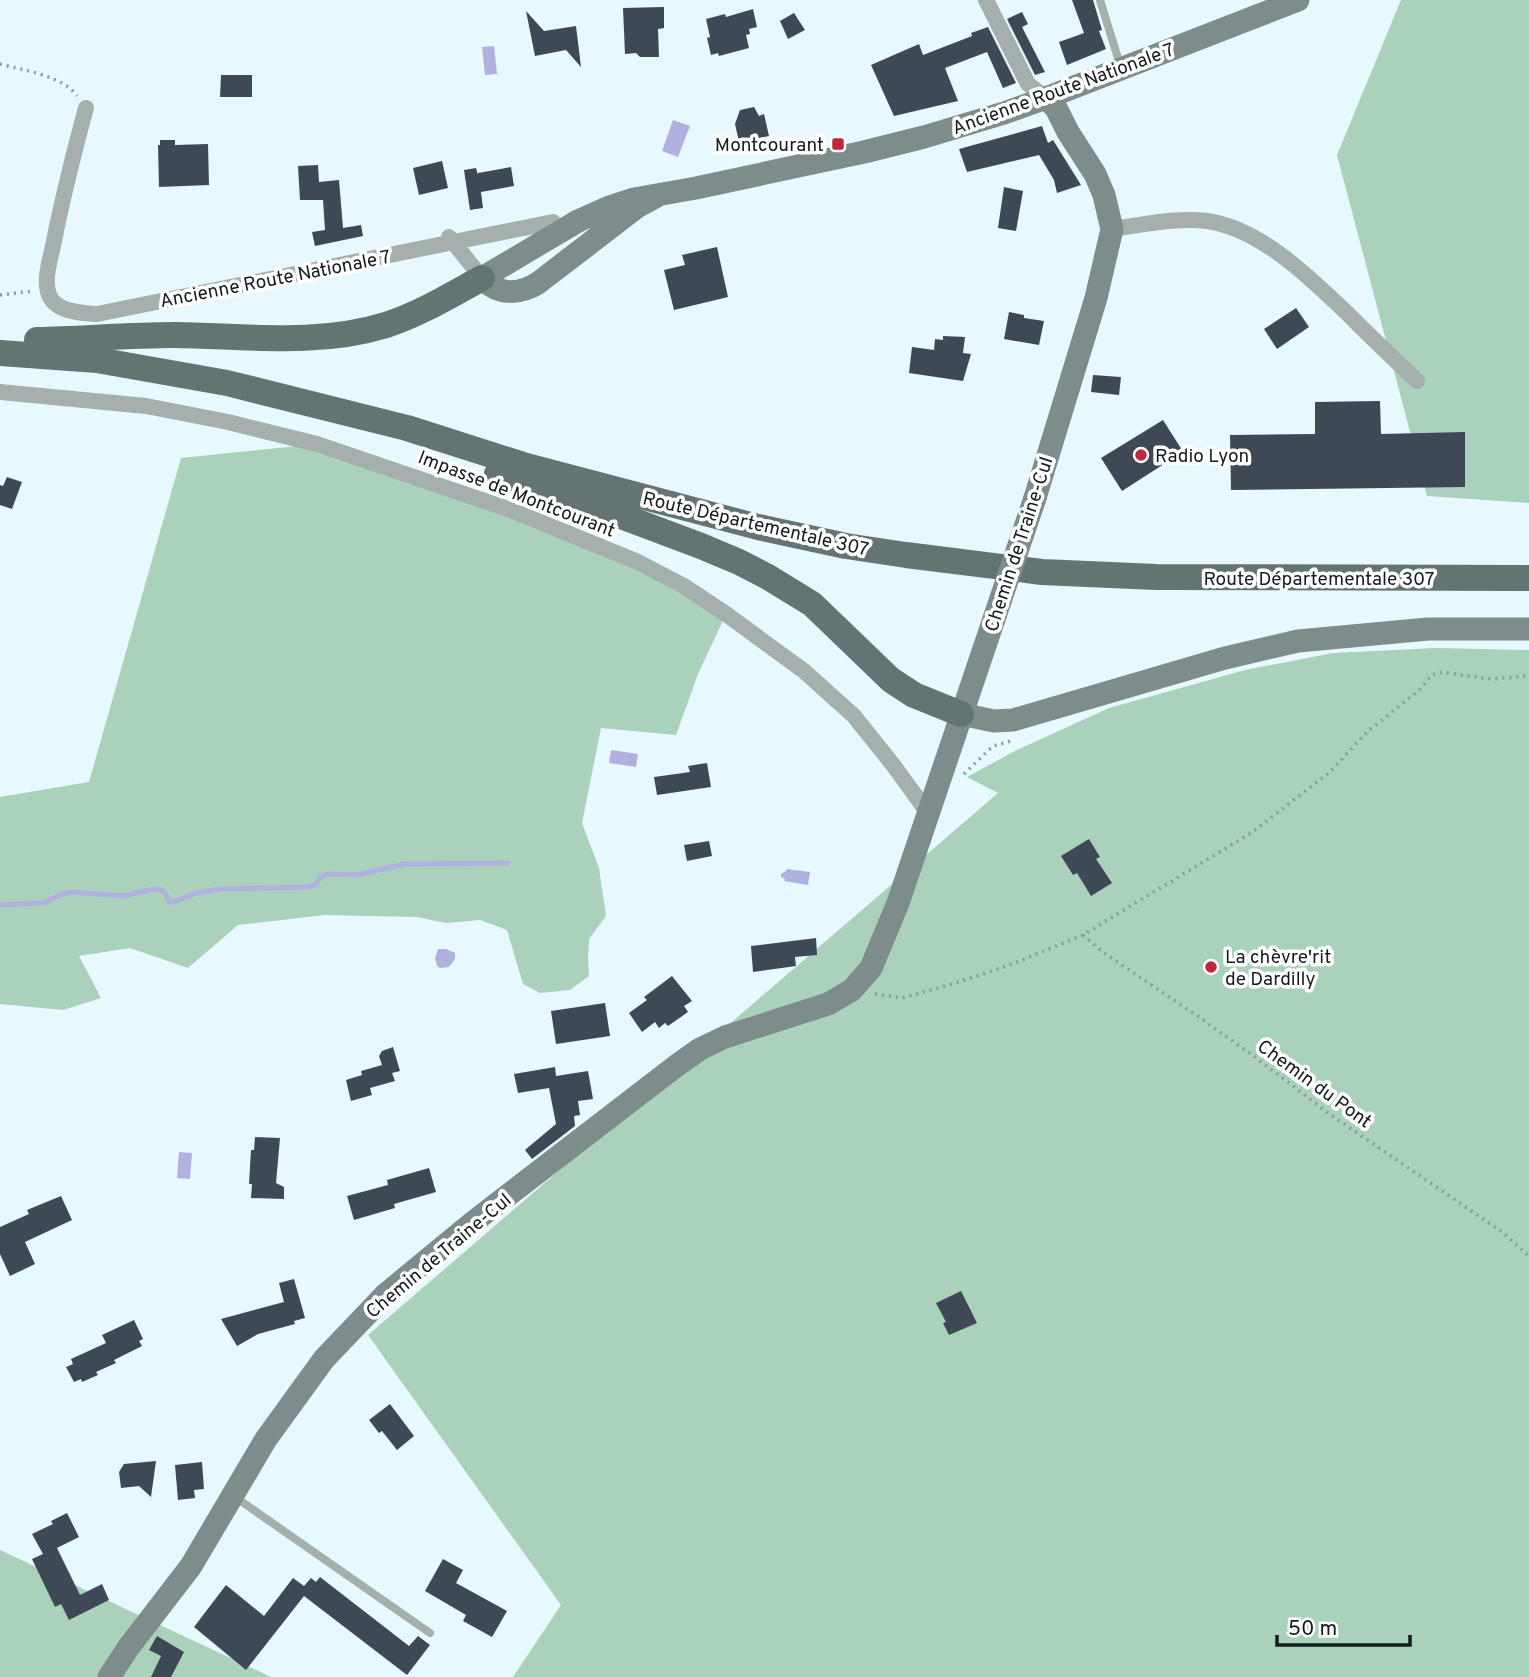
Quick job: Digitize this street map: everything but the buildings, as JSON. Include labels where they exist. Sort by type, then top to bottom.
[{"type":"main road","points":[[0,341],[172,335],[293,339],[329,337],[386,325],[440,302],[482,278]]},
{"type":"main road","name":"Route Départementale 307","points":[[0,353],[97,360],[227,383],[407,428],[523,465],[758,527],[894,554],[1042,572],[1145,577],[1529,578]]},
{"type":"main road","points":[[227,383],[608,511],[739,562],[812,604],[891,680],[914,695],[961,714]]},
{"type":"street","points":[[986,0],[1028,84],[1046,98]]},
{"type":"street","name":"Ancienne Route Nationale 7","points":[[482,278],[579,221],[607,208],[634,199],[864,152],[924,137],[1046,98],[1298,0]]},
{"type":"street","name":"Chemin de Traine-Cul","points":[[109,1677],[186,1573],[265,1439],[324,1359],[386,1294],[576,1141],[700,1049],[725,1037],[828,1004],[852,990],[871,968],[909,871],[1035,498],[1096,298],[1112,229],[1104,195],[1095,174],[1056,108],[1046,98]]},
{"type":"street","points":[[48,292],[47,277],[64,187],[86,108]]},
{"type":"street","name":"Ancienne Route Nationale 7","points":[[451,239],[488,285],[514,292],[526,290],[637,207],[659,195]]},
{"type":"street","points":[[1112,229],[1169,221],[1208,221],[1239,231],[1278,252],[1319,286],[1417,382]]},
{"type":"street","name":"Ancienne Route Nationale 7","points":[[48,292],[60,307],[74,313],[97,314],[451,239],[553,222]]},
{"type":"street","name":"Impasse de Montcourant","points":[[0,392],[146,406],[228,422],[317,444],[511,510],[638,562],[684,586],[804,671],[854,716],[928,813]]},
{"type":"street","points":[[961,714],[993,721],[1013,720],[1225,658],[1298,641],[1428,629],[1529,629]]},
{"type":"lane","points":[[1100,0],[1121,68]]},
{"type":"lane","points":[[232,1495],[430,1633]]},
{"type":"path","points":[[0,64],[58,80],[74,90],[86,108]]},
{"type":"path","points":[[0,295],[40,289],[48,292]]},
{"type":"path","points":[[852,990],[902,998],[1015,963],[1083,935],[1251,833],[1330,772],[1368,731],[1418,691],[1432,675],[1441,672],[1491,679],[1529,676]]},
{"type":"path","points":[[957,780],[993,746],[1015,740]]},
{"type":"path","name":"Chemin du Pont","points":[[1083,935],[1104,953],[1255,1057],[1328,1113],[1502,1232],[1529,1256]]},
{"type":"green space","points":[[1401,0],[1529,0],[1529,503],[1427,496],[1337,155]]},
{"type":"green space","points":[[317,444],[605,548],[726,614],[698,674],[676,735],[601,728],[582,823],[599,868],[606,916],[589,939],[589,976],[570,990],[540,993],[523,984],[507,930],[480,920],[446,923],[417,917],[324,915],[238,925],[188,968],[130,948],[79,956],[101,998],[63,1010],[0,1004],[0,797],[89,782],[181,458]]},
{"type":"green space","points":[[1436,648],[1529,650],[1529,1677],[513,1677],[561,1605],[368,1335],[998,793],[967,777],[1015,751],[1109,708],[1245,670],[1333,653]]},
{"type":"green space","points":[[0,1550],[271,1677],[0,1677]]},
{"type":"water","points":[[494,46],[497,74],[485,75],[482,47]]},
{"type":"water","points":[[673,120],[690,126],[678,157],[662,151]]},
{"type":"water","points":[[611,750],[638,754],[636,767],[609,763]]},
{"type":"water","points":[[787,869],[810,872],[808,885],[784,881],[781,874]]},
{"type":"water","points":[[438,949],[455,953],[455,959],[449,967],[437,966],[435,958]]},
{"type":"water","points":[[179,1152],[192,1153],[190,1179],[177,1178]]},
{"type":"waterway","points":[[0,905],[44,903],[72,892],[124,896],[154,889],[159,889],[170,902],[174,902],[196,893],[220,889],[310,887],[327,874],[357,875],[404,864],[508,863]]},
{"type":"place","name":"Montcourant","points":[[838,144]]},
{"type":"place","name":"Radio Lyon","points":[[1141,455]]},
{"type":"place","name":"La chèvre'rit de Dardilly","points":[[1211,967]]}]
